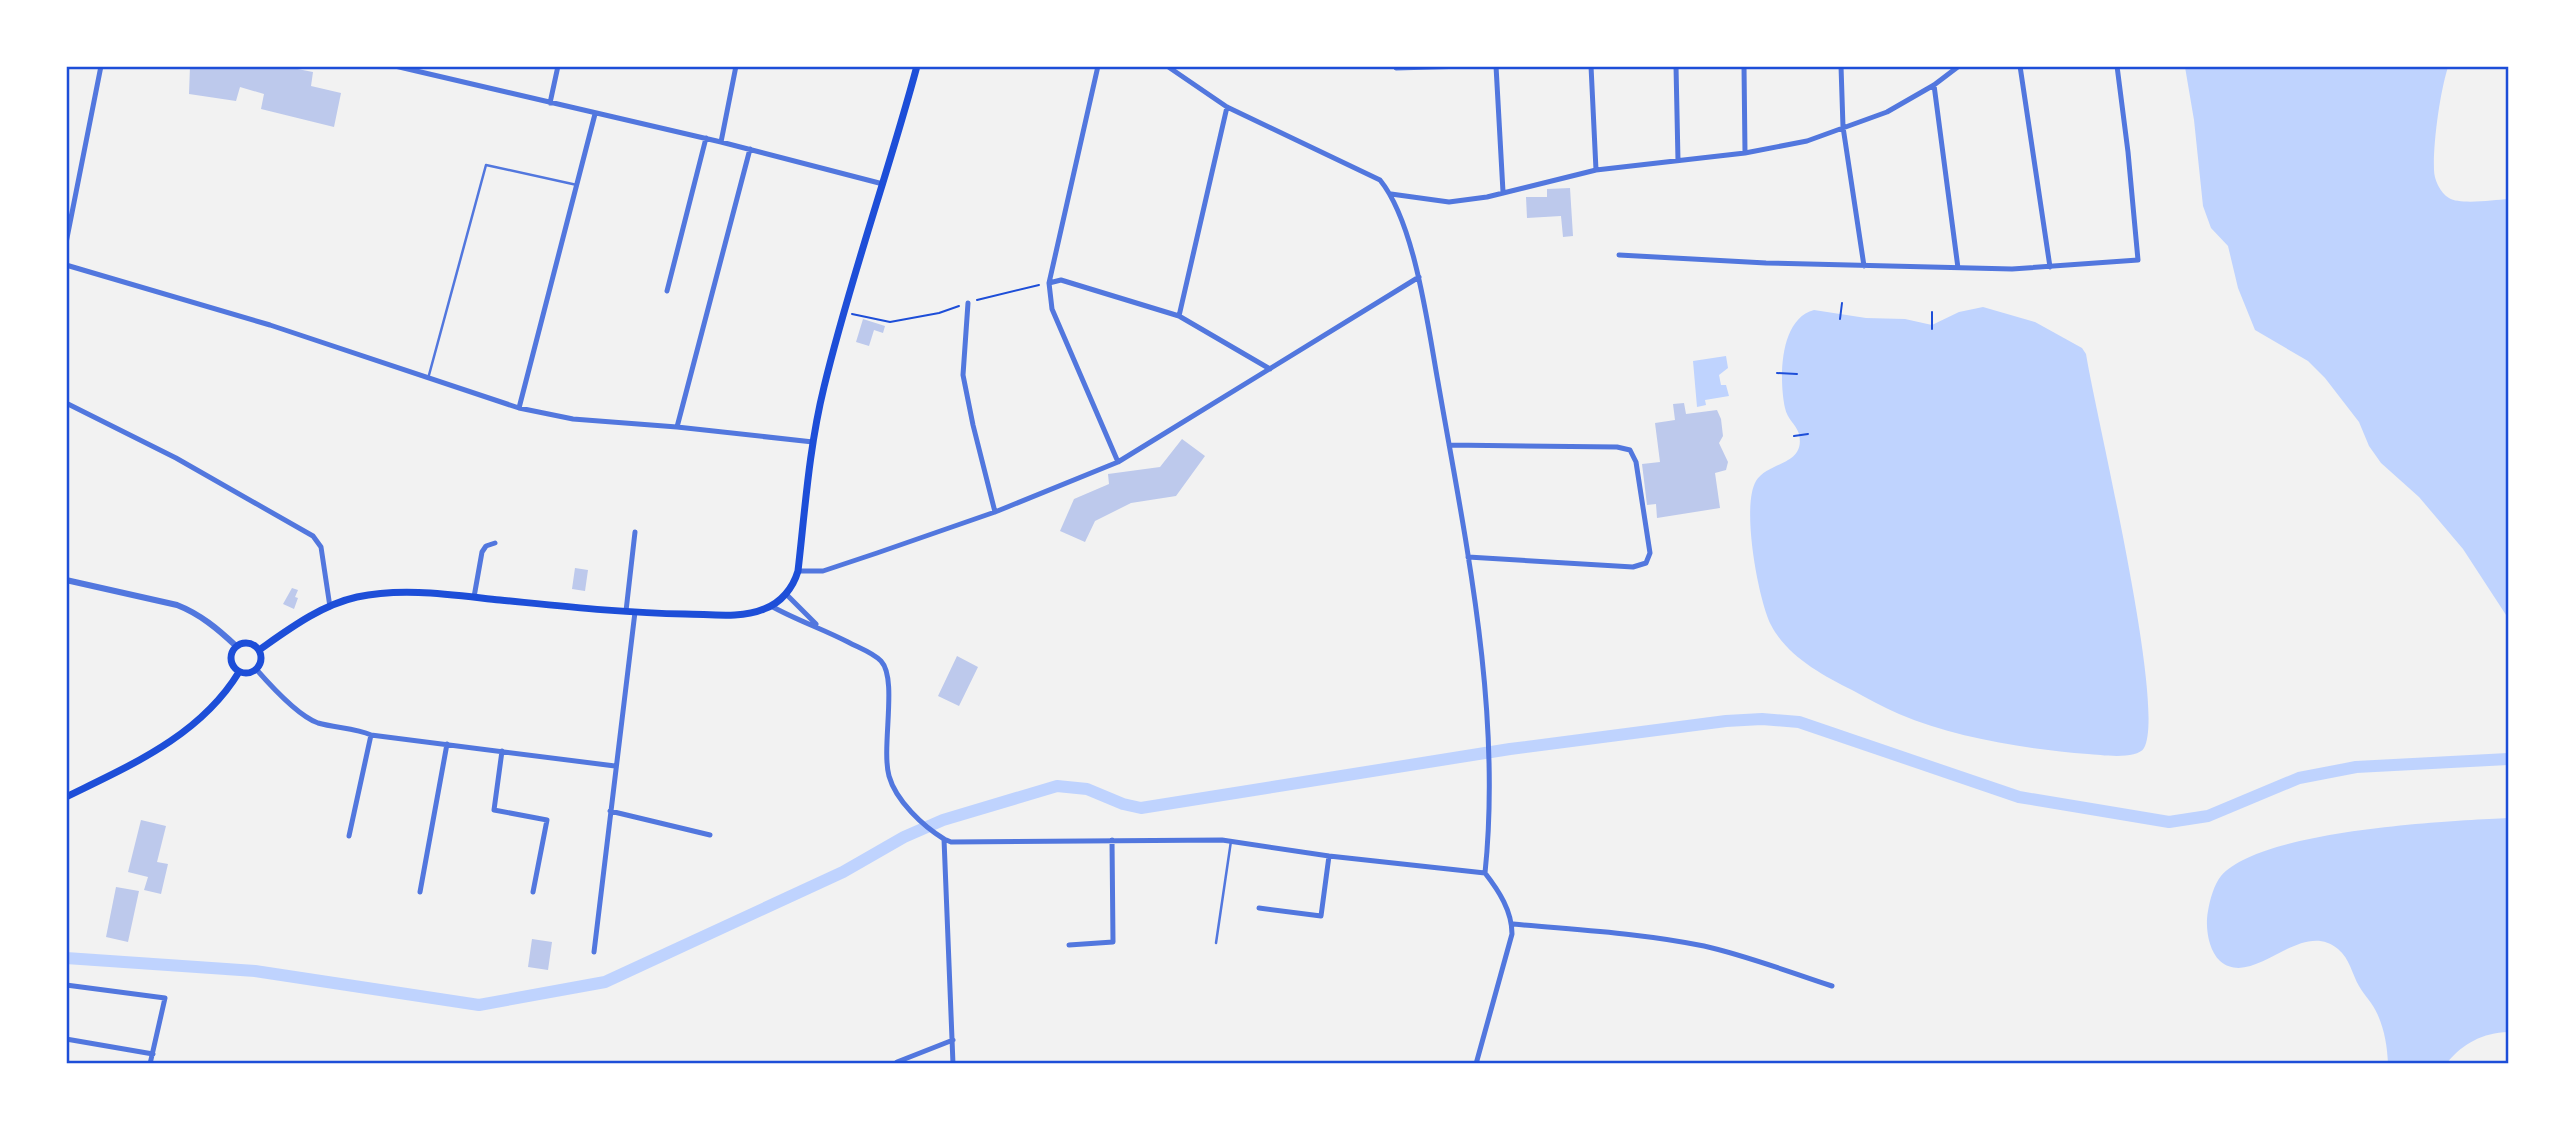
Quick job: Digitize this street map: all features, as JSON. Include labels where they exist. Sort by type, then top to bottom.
[{"type":"main road","points":[[259,650],[298,623],[330,607],[356,597],[379,594],[412,592],[635,612],[745,613],[771,606],[786,594],[798,571],[813,442],[823,388],[917,66]]},
{"type":"main road","points":[[242,643],[251,643],[259,650],[261,660],[256,669],[247,673],[239,671],[231,661],[231,653],[242,643]]},
{"type":"main road","points":[[66,797],[135,764],[174,740],[203,715],[239,671]]},
{"type":"street","points":[[66,243],[101,66]]},
{"type":"street","points":[[395,66],[706,138],[883,184]]},
{"type":"street","points":[[550,103],[558,66]]},
{"type":"street","points":[[721,142],[736,66]]},
{"type":"street","points":[[1097,66],[1049,283],[1052,309],[1118,462]]},
{"type":"street","points":[[1167,66],[1227,107],[1380,180],[1391,194],[1419,278],[1468,557],[1488,733],[1488,844],[1485,873],[1504,902],[1513,924],[1476,1063]]},
{"type":"street","points":[[1396,68],[1467,66]]},
{"type":"street","points":[[1496,66],[1503,192]]},
{"type":"street","points":[[1591,66],[1596,170]]},
{"type":"street","points":[[1676,66],[1678,162]]},
{"type":"street","points":[[1744,66],[1745,153]]},
{"type":"street","points":[[1841,66],[1843,127],[1864,265]]},
{"type":"street","points":[[1391,194],[1449,202],[1487,197],[1596,170],[1745,153],[1807,141],[1887,112],[1934,85],[1959,66]]},
{"type":"street","points":[[2020,66],[2050,267]]},
{"type":"street","points":[[1619,255],[2012,269],[2138,260],[2117,66]]},
{"type":"street","points":[[1934,85],[1958,268]]},
{"type":"street","points":[[1179,316],[1227,107]]},
{"type":"street","points":[[519,408],[595,114]]},
{"type":"street","points":[[667,291],[706,138]]},
{"type":"street","points":[[677,427],[750,149]]},
{"type":"street","points":[[66,265],[270,325],[519,408],[573,419],[813,442]]},
{"type":"street","points":[[798,571],[823,571],[995,512],[1118,462],[1419,278]]},
{"type":"street","points":[[1049,283],[1061,280],[1179,316],[1270,369]]},
{"type":"street","points":[[968,303],[964,375],[973,425],[995,512]]},
{"type":"street","points":[[66,403],[176,458],[313,536],[321,547],[330,607]]},
{"type":"street","points":[[1449,445],[1617,447],[1630,450],[1636,462],[1650,553],[1646,563],[1633,567],[1468,557]]},
{"type":"street","points":[[626,611],[635,532]]},
{"type":"street","points":[[474,597],[482,552],[486,546],[495,544]]},
{"type":"street","points":[[66,580],[177,605],[202,618],[236,646]]},
{"type":"street","points":[[786,594],[821,628]]},
{"type":"street","points":[[771,606],[873,655],[885,667],[889,685],[885,752],[889,776],[904,803],[942,838],[951,842],[1231,841],[1329,856],[1485,873]]},
{"type":"street","points":[[594,952],[635,612]]},
{"type":"street","points":[[256,669],[275,689],[314,721],[371,736],[615,766]]},
{"type":"street","points":[[349,836],[371,736]]},
{"type":"street","points":[[420,892],[447,744]]},
{"type":"street","points":[[502,751],[494,810],[547,820],[533,892]]},
{"type":"street","points":[[610,811],[710,835]]},
{"type":"street","points":[[942,838],[953,1063]]},
{"type":"street","points":[[1069,945],[1113,942],[1112,840]]},
{"type":"street","points":[[1259,908],[1321,916],[1329,856]]},
{"type":"street","points":[[1513,924],[1648,936],[1705,946],[1772,964],[1832,986]]},
{"type":"street","points":[[66,985],[165,998],[150,1063]]},
{"type":"street","points":[[66,1039],[153,1054]]},
{"type":"street","points":[[897,1062],[953,1040]]},
{"type":"lane","points":[[428,379],[486,165],[577,185]]},
{"type":"lane","points":[[1216,943],[1231,841]]},
{"type":"path","points":[[844,312],[891,322],[939,313],[987,296],[1049,283]]},
{"type":"path","points":[[1840,320],[1842,303]]},
{"type":"path","points":[[1932,312],[1932,329]]},
{"type":"path","points":[[1777,373],[1797,374]]},
{"type":"path","points":[[1794,436],[1808,434]]},
{"type":"water","points":[[2185,67],[2448,67],[2435,146],[2434,174],[2438,186],[2446,196],[2454,200],[2477,202],[2508,199],[2508,618],[2463,549],[2419,497],[2381,463],[2369,446],[2359,422],[2325,378],[2308,361],[2255,330],[2238,288],[2228,246],[2211,228],[2203,206],[2194,120]]},
{"type":"water","points":[[1983,307],[2035,322],[2082,348],[2086,354],[2127,560],[2146,679],[2149,722],[2144,748],[2140,752],[2118,756],[2016,745],[1944,730],[1899,714],[1806,664],[1778,636],[1766,612],[1753,553],[1750,510],[1756,481],[1769,470],[1792,458],[1800,444],[1798,430],[1786,412],[1782,382],[1784,352],[1794,325],[1802,316],[1814,310],[1866,318],[1905,319],[1932,325],[1959,312]]},
{"type":"water","points":[[1726,356],[1728,368],[1719,375],[1721,385],[1726,385],[1729,396],[1705,400],[1706,405],[1697,407],[1693,361]]},
{"type":"water","points":[[2508,818],[2508,1032],[2490,1034],[2474,1040],[2447,1063],[2388,1063],[2379,1017],[2338,949],[2323,942],[2308,941],[2247,967],[2233,967],[2220,961],[2213,951],[2207,924],[2213,892],[2221,876],[2242,860],[2313,838],[2356,831]]},
{"type":"building","points":[[190,66],[282,66],[313,72],[311,86],[341,93],[334,127],[261,109],[264,94],[240,87],[236,101],[189,94]]},
{"type":"building","points":[[1570,188],[1573,236],[1563,237],[1561,216],[1527,218],[1526,197],[1547,197],[1547,189]]},
{"type":"building","points":[[863,319],[885,326],[883,333],[874,330],[869,346],[856,342]]},
{"type":"building","points":[[1684,403],[1686,414],[1717,410],[1721,419],[1723,436],[1719,443],[1728,462],[1726,470],[1715,473],[1720,508],[1657,518],[1656,504],[1647,505],[1642,464],[1660,462],[1655,423],[1675,420],[1673,404]]},
{"type":"building","points":[[1182,439],[1205,456],[1176,496],[1131,503],[1095,521],[1085,542],[1060,531],[1074,499],[1109,484],[1108,474],[1160,467]]},
{"type":"building","points":[[575,568],[588,570],[585,591],[572,589]]},
{"type":"building","points":[[292,588],[298,590],[294,609],[283,604]]},
{"type":"building","points":[[957,656],[978,667],[959,706],[938,696]]},
{"type":"building","points":[[141,820],[166,826],[157,862],[168,864],[161,894],[144,890],[148,877],[128,872]]},
{"type":"building","points":[[116,887],[139,891],[128,942],[106,937]]},
{"type":"building","points":[[532,939],[552,942],[548,970],[528,967]]},
{"type":"waterway","points":[[66,958],[255,971],[479,1005],[605,982],[843,872],[904,837],[943,820],[1057,786],[1087,789],[1123,804],[1141,808],[1510,749],[1726,721],[1762,719],[1799,722],[2019,797],[2169,822],[2208,816],[2299,778],[2356,767],[2508,759]]}]
